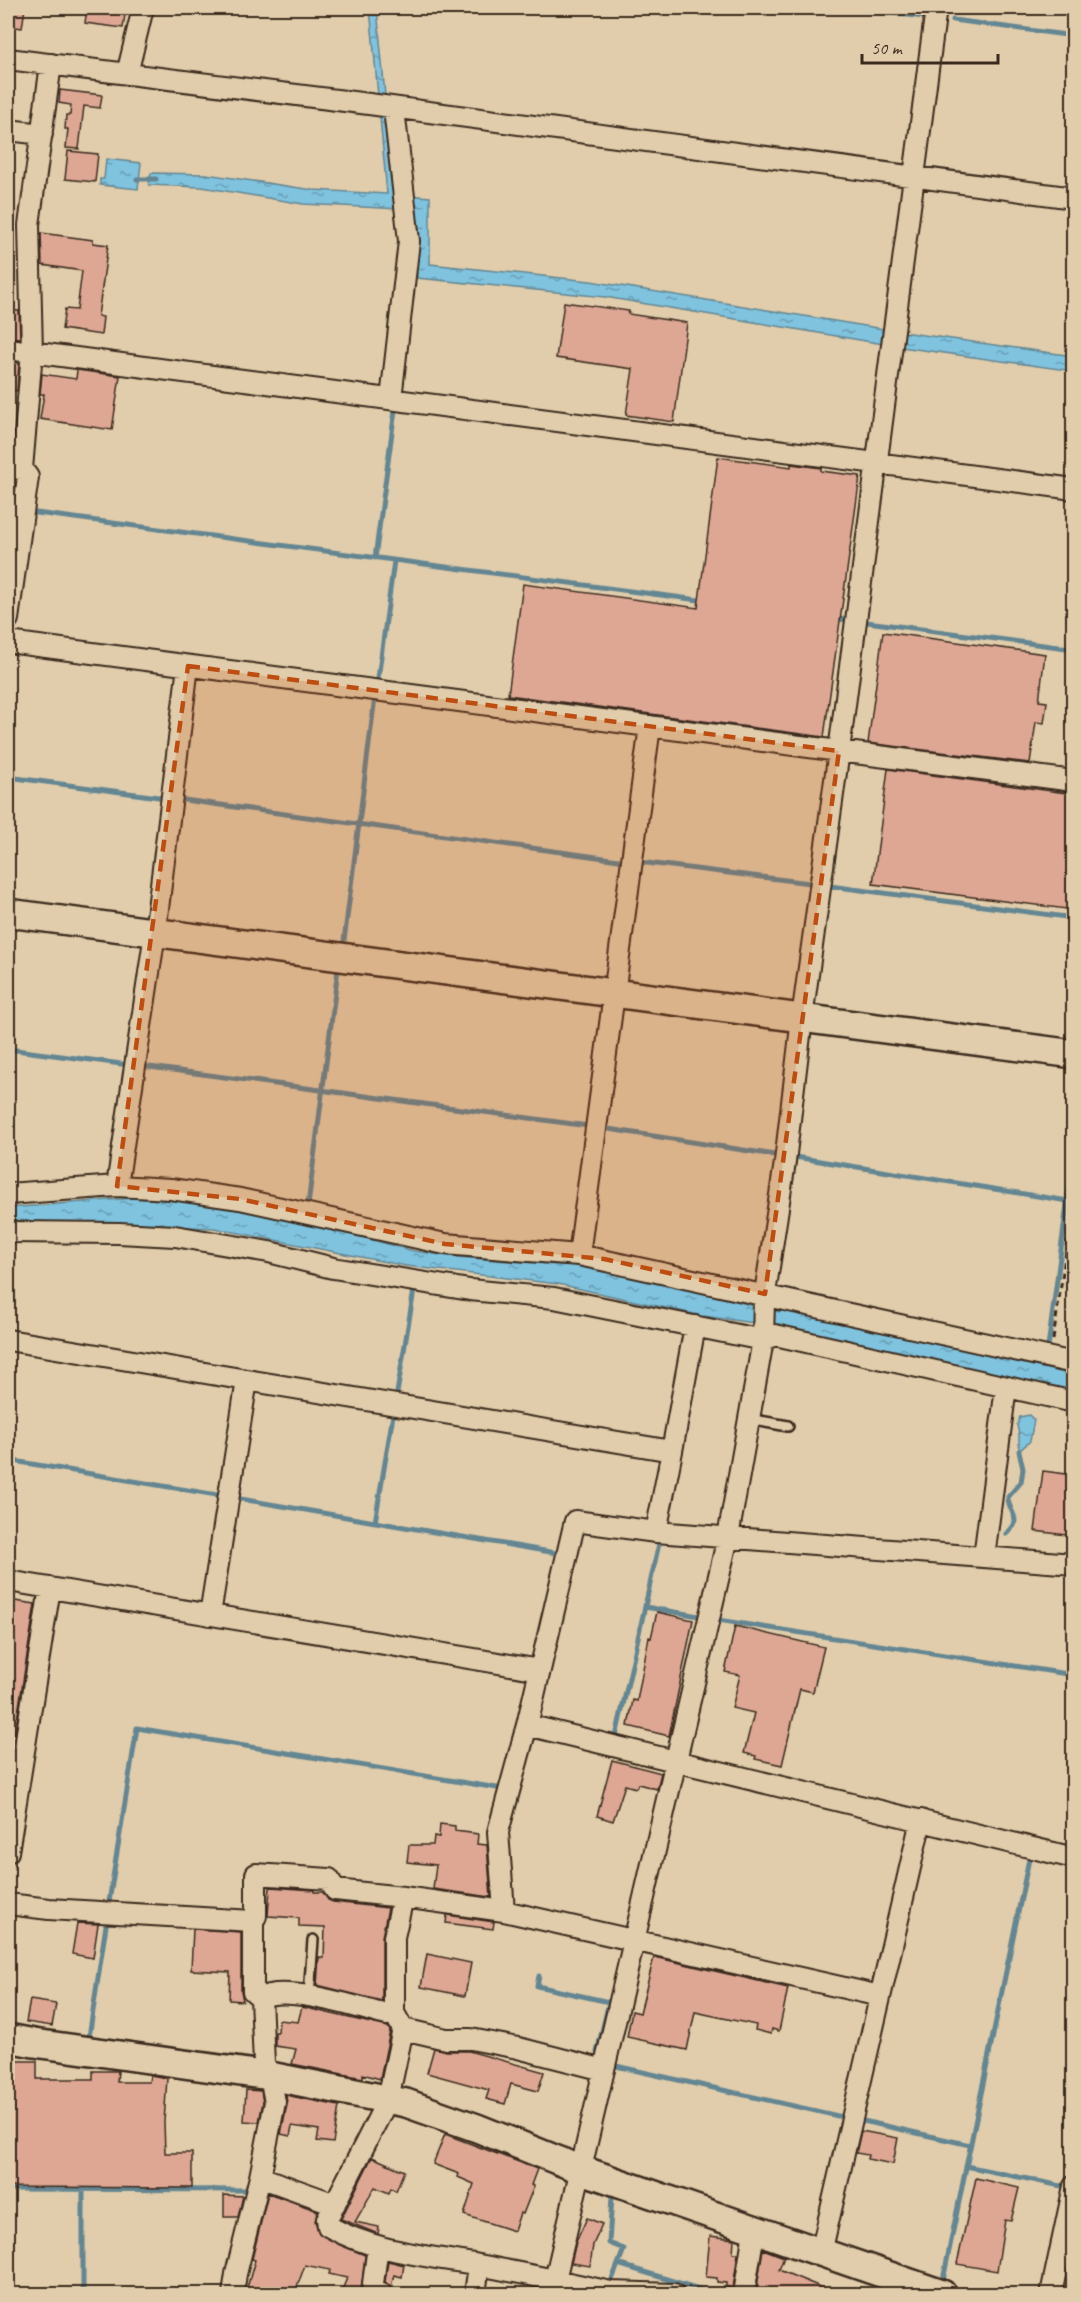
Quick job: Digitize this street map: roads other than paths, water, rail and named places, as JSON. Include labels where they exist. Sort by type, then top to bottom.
[{"type":"street","points":[[127,74],[143,8]]},
{"type":"street","points":[[555,2280],[728,1537],[764,1334],[765,1297],[785,1162],[802,1018],[936,8]]},
{"type":"street","points":[[8,59],[369,104],[391,109],[1074,198]]},
{"type":"street","points":[[8,619],[28,477],[15,469],[32,352],[29,225],[51,64]]},
{"type":"street","points":[[391,109],[409,241],[391,399]]},
{"type":"street","points":[[8,130],[42,134]]},
{"type":"street","points":[[8,350],[1074,489]]},
{"type":"street","points":[[8,642],[1074,781]]},
{"type":"street","points":[[117,1186],[155,933],[188,666]]},
{"type":"street","points":[[579,1255],[650,726]]},
{"type":"street","points":[[8,913],[1074,1054]]},
{"type":"street","points":[[8,1194],[117,1186],[240,1198],[445,1244],[579,1255],[1074,1363]]},
{"type":"street","points":[[8,1232],[175,1236],[268,1252],[333,1268],[470,1290],[554,1298],[695,1326],[775,1335],[1074,1402]]},
{"type":"street","points":[[657,1532],[695,1326]]},
{"type":"street","points":[[8,1340],[672,1451]]},
{"type":"street","points":[[210,1615],[247,1380]]},
{"type":"street","points":[[984,1557],[1006,1387]]},
{"type":"street","points":[[504,1911],[498,1832],[527,1725],[574,1521],[657,1532],[1074,1564]]},
{"type":"street","points":[[8,1581],[540,1670]]},
{"type":"street","points":[[8,1852],[50,1588]]},
{"type":"street","points":[[527,1725],[1074,1858]]},
{"type":"street","points":[[821,2253],[921,1820]]},
{"type":"street","points":[[233,2295],[275,2102],[270,2076],[264,2063],[261,1998],[253,1991],[256,1874],[329,1879],[335,1890],[504,1911],[880,1996]]},
{"type":"street","points":[[403,1897],[394,1937],[399,2021],[388,2099],[327,2219],[328,2226],[346,2237],[378,2246],[611,2292],[674,2295]]},
{"type":"street","points":[[8,1904],[49,1909],[253,1921]]},
{"type":"street","points":[[261,1998],[268,1994],[309,1996],[387,2015],[446,2039],[471,2039],[518,2048],[604,2070]]},
{"type":"street","points":[[8,2038],[270,2076],[388,2099],[477,2128],[582,2170],[754,2231],[942,2295]]},
{"type":"street","points":[[260,2177],[335,2204]]},
{"type":"street","points":[[1052,2295],[1074,2186]]},
{"type":"street","points":[[744,2295],[754,2231]]},
{"type":"street","points":[[378,2246],[372,2291],[382,2295]]},
{"type":"street","points":[[475,2295],[479,2265]]},
{"type":"lane","points":[[749,1419],[788,1426]]},
{"type":"lane","points":[[309,1996],[313,1940]]},
{"type":"water","points":[[370,8],[377,8],[394,194],[430,197],[430,264],[590,281],[902,332],[1073,356],[1073,371],[901,347],[605,297],[417,278],[416,212],[401,209],[303,204],[202,187],[149,185],[151,173],[206,174],[313,190],[387,194]]},
{"type":"water","points":[[106,159],[141,163],[138,189],[100,185],[100,179],[104,179]]},
{"type":"water","points":[[134,1198],[244,1206],[414,1251],[456,1257],[596,1266],[779,1312],[783,1308],[1073,1375],[1073,1391],[777,1326],[703,1316],[558,1284],[406,1266],[214,1228],[8,1220],[8,1208]]},
{"type":"water","points":[[1029,1415],[1034,1420],[1030,1441],[1019,1451],[1017,1425],[1020,1417]]},
{"type":"waterway","points":[[851,8],[924,17]]},
{"type":"waterway","points":[[953,20],[1074,36]]},
{"type":"waterway","points":[[137,179],[156,179]]},
{"type":"waterway","points":[[375,558],[395,410]]},
{"type":"waterway","points":[[29,512],[706,601]]},
{"type":"waterway","points":[[377,686],[394,561]]},
{"type":"waterway","points":[[834,618],[846,620]]},
{"type":"waterway","points":[[867,622],[1074,649]]},
{"type":"waterway","points":[[344,941],[375,697]]},
{"type":"waterway","points":[[8,777],[166,798]]},
{"type":"waterway","points":[[177,799],[626,861]]},
{"type":"waterway","points":[[639,862],[810,883]]},
{"type":"waterway","points":[[830,886],[1074,918]]},
{"type":"waterway","points":[[308,1205],[338,969]]},
{"type":"waterway","points":[[8,1049],[129,1065]]},
{"type":"waterway","points":[[142,1066],[588,1126]]},
{"type":"waterway","points":[[602,1128],[775,1155]]},
{"type":"waterway","points":[[1048,1347],[1074,1152]]},
{"type":"waterway","points":[[795,1157],[1068,1201]]},
{"type":"waterway","points":[[396,1399],[414,1290]]},
{"type":"waterway","points":[[375,1522],[394,1409]]},
{"type":"waterway","points":[[1006,1534],[1012,1529],[1015,1520],[1008,1497],[1021,1482],[1023,1469],[1019,1451]]},
{"type":"waterway","points":[[8,1460],[223,1496]]},
{"type":"waterway","points":[[235,1498],[562,1554]]},
{"type":"waterway","points":[[615,1741],[660,1539]]},
{"type":"waterway","points":[[645,1607],[699,1616]]},
{"type":"waterway","points":[[718,1620],[1074,1675]]},
{"type":"waterway","points":[[108,1908],[137,1728],[503,1789],[504,1787]]},
{"type":"waterway","points":[[943,2280],[1030,1854]]},
{"type":"waterway","points":[[89,2037],[107,1919]]},
{"type":"waterway","points":[[539,1976],[537,1986],[609,2002],[597,2052]]},
{"type":"waterway","points":[[616,2066],[847,2118]]},
{"type":"waterway","points":[[859,2120],[970,2145]]},
{"type":"waterway","points":[[966,2166],[1066,2187]]},
{"type":"waterway","points":[[83,2186],[83,2294]]},
{"type":"waterway","points":[[8,2189],[251,2190]]},
{"type":"waterway","points":[[610,2285],[624,2249],[609,2243],[612,2197]]},
{"type":"waterway","points":[[618,2264],[715,2294]]}]
